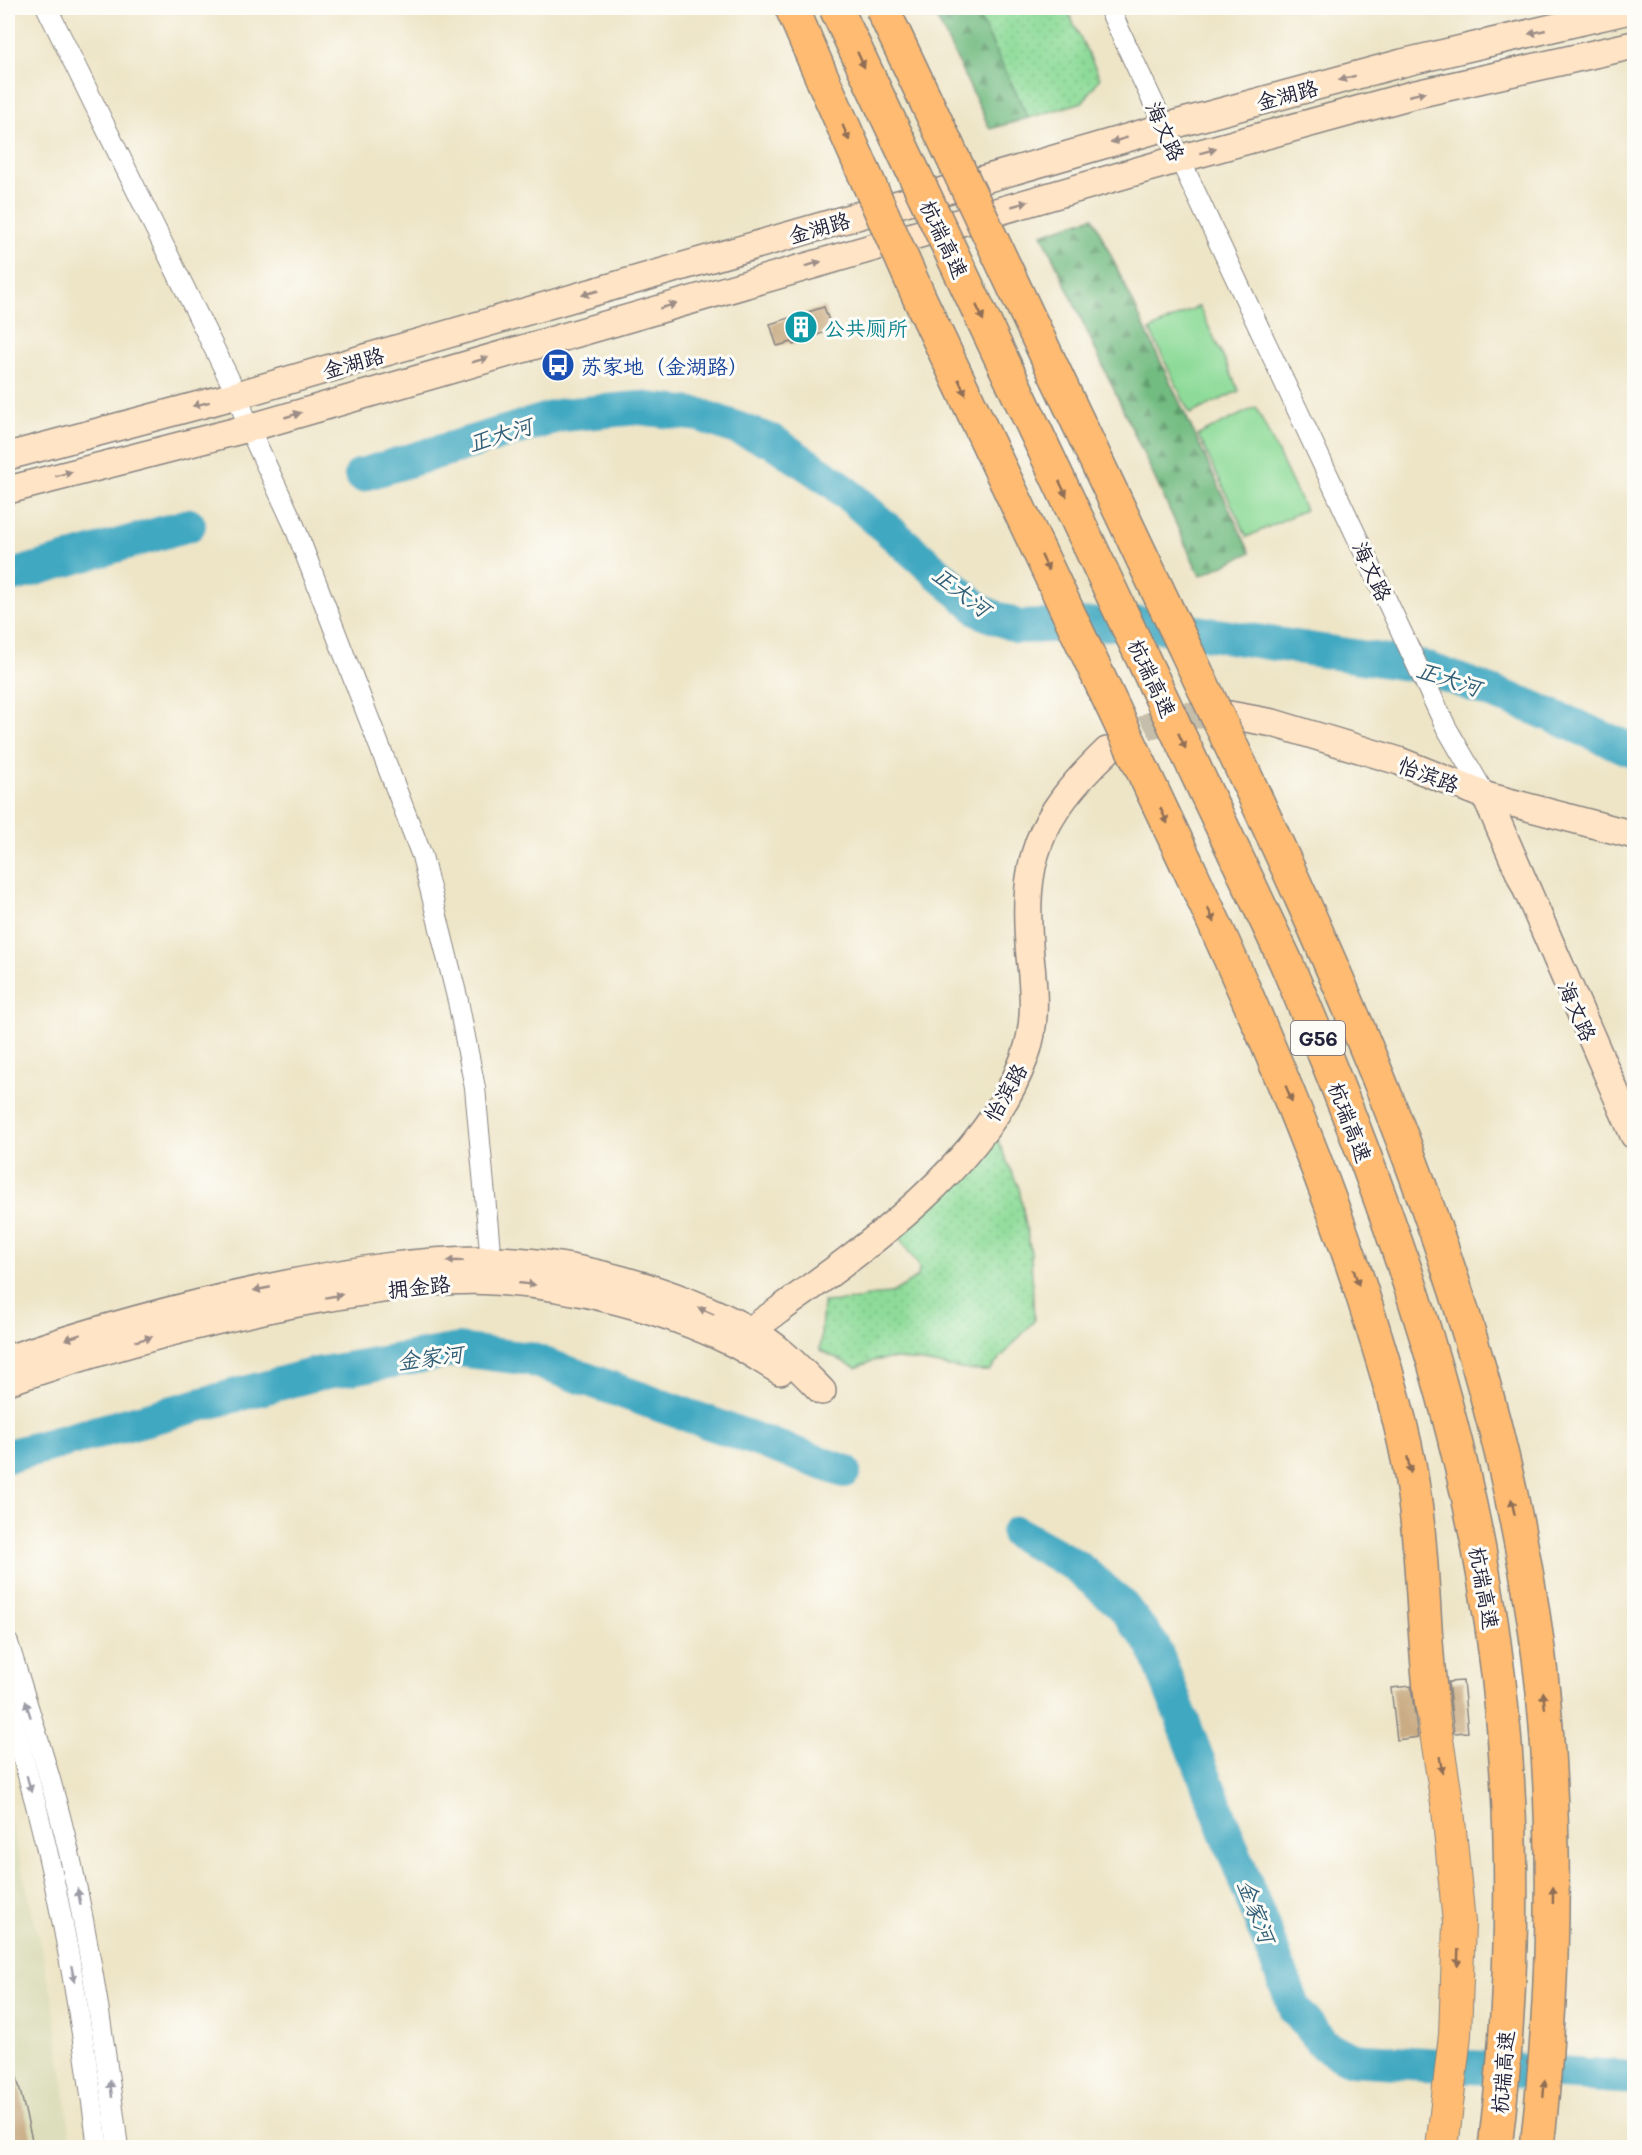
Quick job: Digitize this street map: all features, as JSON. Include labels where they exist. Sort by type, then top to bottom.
[{"type":"highway","points":[[792,8],[914,287],[1186,862],[1300,1120],[1340,1230],[1384,1365],[1401,1426],[1416,1503],[1432,1707]]},
{"type":"highway","name":"杭瑞高速","points":[[836,8],[1285,960],[1358,1136],[1412,1292],[1448,1414],[1472,1513],[1487,1593],[1502,1712],[1509,1819],[1510,1946],[1503,2066],[1495,2148]]},
{"type":"highway","name":"杭瑞高速","points":[[882,8],[1323,943],[1406,1143],[1452,1279],[1489,1404],[1515,1516],[1530,1596],[1545,1708],[1552,1835],[1552,1938],[1545,2070],[1537,2148]]},
{"type":"main road","name":"金湖路","points":[[8,456],[237,395],[1165,127],[1402,63],[1635,9]]},
{"type":"main road","name":"金湖路","points":[[8,490],[249,428],[1179,159],[1412,95],[1635,45]]},
{"type":"main road","name":"怡滨路","points":[[1224,714],[1273,723],[1399,761],[1486,796],[1635,836]]},
{"type":"main road","name":"怡滨路","points":[[742,1337],[885,1231],[932,1190],[1003,1103],[1024,1059],[1032,1029],[1034,996],[1027,909],[1028,877],[1037,843],[1051,814],[1076,781],[1107,751]]},
{"type":"main road","name":"海文路","points":[[1486,796],[1635,1135]]},
{"type":"main road","points":[[8,1359],[83,1334],[211,1299],[328,1276],[409,1264],[491,1270],[562,1267],[677,1298],[742,1337],[792,1361],[822,1391]]},
{"type":"main road","name":"拥金路","points":[[8,1381],[89,1354],[216,1319],[332,1296],[423,1283],[491,1270]]},
{"type":"main road","points":[[1432,1707],[1448,1810],[1459,1923],[1455,2035],[1442,2148]]},
{"type":"street","points":[[47,8],[237,395],[249,428],[294,525],[422,856],[458,1001],[475,1088],[491,1270]]},
{"type":"street","name":"海文路","points":[[1109,8],[1446,727],[1486,796]]},
{"type":"street","points":[[8,1643],[33,1723],[76,1883],[101,2016],[118,2148]]},
{"type":"street","points":[[8,1708],[57,1887],[82,2019],[99,2148]]},
{"type":"shaded area","points":[[8,1809],[52,1994],[72,2147],[8,2147]]},
{"type":"green space","points":[[932,8],[975,8],[1028,118],[990,129]]},
{"type":"green space","points":[[975,8],[1066,8],[1100,78],[1083,102],[1028,118]]},
{"type":"green space","points":[[1093,217],[1250,553],[1200,576],[1042,234]]},
{"type":"green space","points":[[1199,306],[1239,391],[1190,414],[1150,330]]},
{"type":"green space","points":[[1256,407],[1305,510],[1247,537],[1198,435]]},
{"type":"green space","points":[[994,1132],[1019,1188],[1031,1253],[1034,1321],[989,1371],[892,1359],[875,1361],[856,1368],[820,1350],[823,1302],[857,1300],[867,1296],[890,1294],[918,1277],[919,1266],[897,1235]]},
{"type":"building","name":"公共厕所","points":[[824,307],[832,329],[793,345],[792,342],[777,346],[770,324]]},
{"type":"building","points":[[1463,1681],[1468,1732],[1454,1733],[1448,1682]]},
{"type":"building","points":[[1411,1686],[1418,1737],[1397,1740],[1391,1688]]},
{"type":"building","points":[[13,2061],[34,2148],[8,2148],[8,2062]]},
{"type":"waterway","name":"正大河","points":[[361,475],[562,415],[639,408],[700,415],[772,441],[835,483],[982,612],[1019,627],[1138,623],[1420,666],[1527,705],[1634,751]]},
{"type":"waterway","name":"正大河","points":[[8,577],[189,525]]},
{"type":"waterway","name":"金家河","points":[[8,1456],[316,1374],[458,1350],[530,1359],[844,1471]]},
{"type":"waterway","name":"金家河","points":[[1017,1533],[1076,1566],[1121,1604],[1154,1647],[1295,2009],[1323,2044],[1351,2059],[1634,2078]]},
{"type":"tunnel","points":[[1110,750],[1149,726],[1178,716],[1224,714]]},
{"type":"place","name":"公共厕所","points":[[801,327]]},
{"type":"place","name":"苏家地（金湖路）","points":[[558,365]]}]
